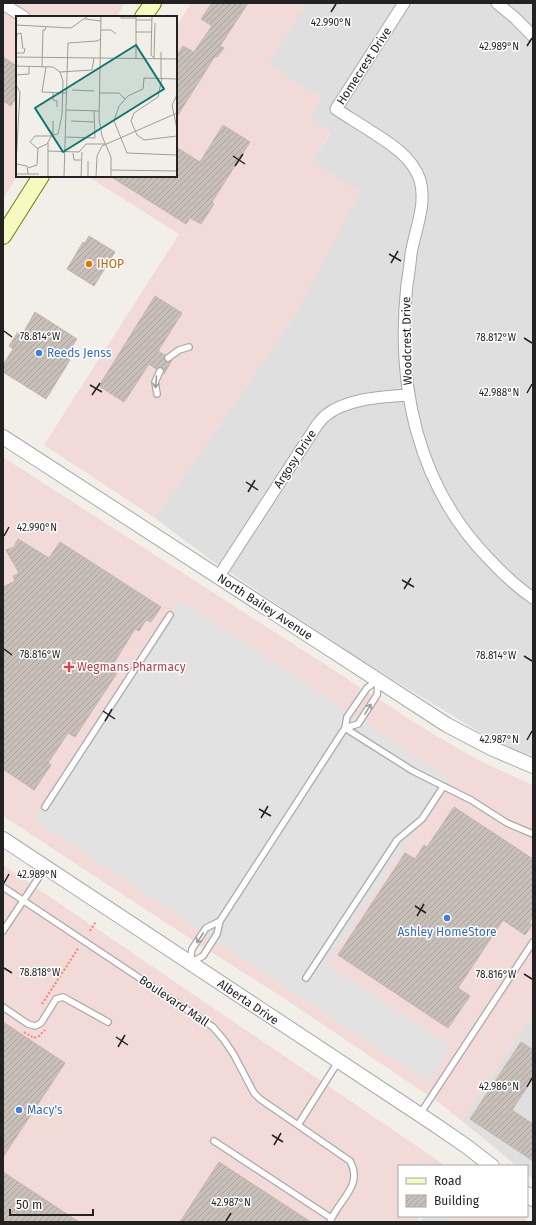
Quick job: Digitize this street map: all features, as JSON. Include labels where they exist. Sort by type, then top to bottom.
[{"type":"main road","points":[[144,16],[152,3]]},
{"type":"main road","points":[[3,236],[40,177]]},
{"type":"street","name":"Homecrest Drive","points":[[396,148],[336,109],[404,3]]},
{"type":"street","points":[[497,3],[516,18],[533,36]]},
{"type":"street","points":[[3,4],[22,16]]},
{"type":"street","name":"Woodcrest Drive","points":[[396,148],[407,158],[414,169],[420,180],[422,195],[421,211],[411,254],[405,316],[405,348],[408,395],[414,426],[424,456],[436,484],[445,502],[461,527],[480,550],[501,571],[533,598]]},
{"type":"street","name":"Argosy Drive","points":[[219,576],[317,425],[325,416],[335,409],[347,404],[367,399],[408,395]]},
{"type":"street","name":"North Bailey Avenue","points":[[3,437],[447,724],[491,748],[533,766]]},
{"type":"street","name":"Alberta Drive","points":[[3,839],[420,1115],[466,1146],[491,1165]]},
{"type":"lane","points":[[168,358],[179,350],[189,347]]},
{"type":"lane","points":[[157,394],[155,382],[160,371]]},
{"type":"lane","points":[[45,807],[170,615]]},
{"type":"lane","points":[[345,728],[358,724],[376,695],[378,680]]},
{"type":"lane","points":[[190,963],[203,956],[217,934],[220,921],[345,728],[347,717],[366,688],[378,680]]},
{"type":"lane","points":[[345,728],[413,772],[471,800],[507,823],[533,834]]},
{"type":"lane","points":[[306,978],[397,840],[422,819],[443,787]]},
{"type":"lane","points":[[3,931],[46,868]]},
{"type":"lane","name":"Boulevard Mall","points":[[3,887],[213,1027],[221,1036],[254,1093],[260,1099],[350,1160],[354,1167],[355,1174],[353,1186],[330,1220]]},
{"type":"lane","points":[[190,963],[192,949],[206,928],[220,921]]},
{"type":"lane","points":[[420,1115],[533,942]]},
{"type":"lane","points":[[3,1007],[28,1024],[34,1026],[41,1023],[56,999],[63,997],[108,1022]]},
{"type":"lane","points":[[298,1125],[338,1062]]},
{"type":"lane","points":[[214,1141],[330,1220]]},
{"type":"path","points":[[90,931],[96,921]]},
{"type":"path","points":[[42,1004],[79,947]]},
{"type":"shaded area","points":[[3,3],[125,3],[117,16],[16,16],[16,177],[3,199]]},
{"type":"shaded area","points":[[191,3],[307,3],[268,64],[322,99],[310,118],[331,131],[312,161],[360,192],[294,317],[155,518],[44,445],[179,234],[89,177],[177,177],[177,25]]},
{"type":"shaded area","points":[[307,3],[533,3],[533,756],[494,741],[358,658],[211,560],[155,518],[294,317],[359,192],[312,161],[331,132],[310,118],[322,99],[268,64]]},
{"type":"shaded area","points":[[3,457],[431,733],[482,762],[533,785],[533,1013],[462,1121],[438,1102],[282,997],[3,816]]},
{"type":"shaded area","points":[[180,600],[450,779],[327,964],[451,1047],[428,1082],[34,820]]},
{"type":"shaded area","points":[[3,865],[445,1165],[398,1165],[398,1217],[420,1217],[417,1222],[3,1222]]},
{"type":"shaded area","points":[[533,1013],[533,1179],[528,1175],[528,1165],[516,1165],[462,1121]]},
{"type":"shaded area","points":[[423,1217],[448,1217],[454,1222],[420,1222]]},
{"type":"shaded area","points":[[448,1217],[526,1217],[527,1219],[525,1222],[454,1222]]},
{"type":"building","points":[[212,3],[248,3],[220,46],[224,48],[217,57],[215,56],[177,116],[177,55],[183,46],[194,52],[212,26],[201,19]]},
{"type":"building","points":[[3,57],[16,65],[16,98],[11,106],[3,101]]},
{"type":"building","points":[[223,125],[250,142],[212,202],[214,204],[201,224],[190,218],[186,224],[112,177],[177,177],[177,148],[200,162]]},
{"type":"building","name":"IHOP","points":[[89,236],[115,252],[94,286],[67,269],[83,242],[85,243]]},
{"type":"building","points":[[155,296],[182,313],[158,351],[165,355],[164,359],[166,362],[172,360],[164,374],[162,367],[156,369],[149,364],[124,402],[99,386]]},
{"type":"building","name":"Reeds Jenss","points":[[35,312],[77,339],[65,357],[70,360],[46,399],[3,372],[3,365],[13,349],[9,346],[18,332],[22,335]]},
{"type":"building","points":[[18,539],[49,558],[60,542],[161,607],[151,622],[146,620],[139,631],[135,629],[110,669],[117,673],[75,737],[68,733],[48,763],[51,765],[34,790],[3,769],[3,587],[15,581],[13,576],[19,573],[6,550],[14,547]]},
{"type":"building","name":"Ashley HomeStore","points":[[454,807],[533,859],[533,916],[529,923],[532,925],[525,935],[503,920],[458,988],[470,996],[448,1028],[338,955],[405,853],[415,859],[424,845],[427,847]]},
{"type":"building","name":"Macy's","points":[[3,1022],[65,1063],[3,1157]]},
{"type":"building","points":[[521,1042],[533,1050],[533,1078],[512,1110],[533,1124],[533,1161],[470,1119]]},
{"type":"building","points":[[219,1162],[311,1222],[180,1222]]},
{"type":"building","points":[[3,1172],[79,1222],[3,1222]]},
{"type":"place","name":"IHOP","points":[[89,264]]},
{"type":"place","name":"Reeds Jenss","points":[[39,353]]},
{"type":"place","name":"Wegmans Pharmacy","points":[[69,667]]},
{"type":"place","name":"Ashley HomeStore","points":[[447,918]]},
{"type":"place","name":"Macy's","points":[[19,1110]]}]
